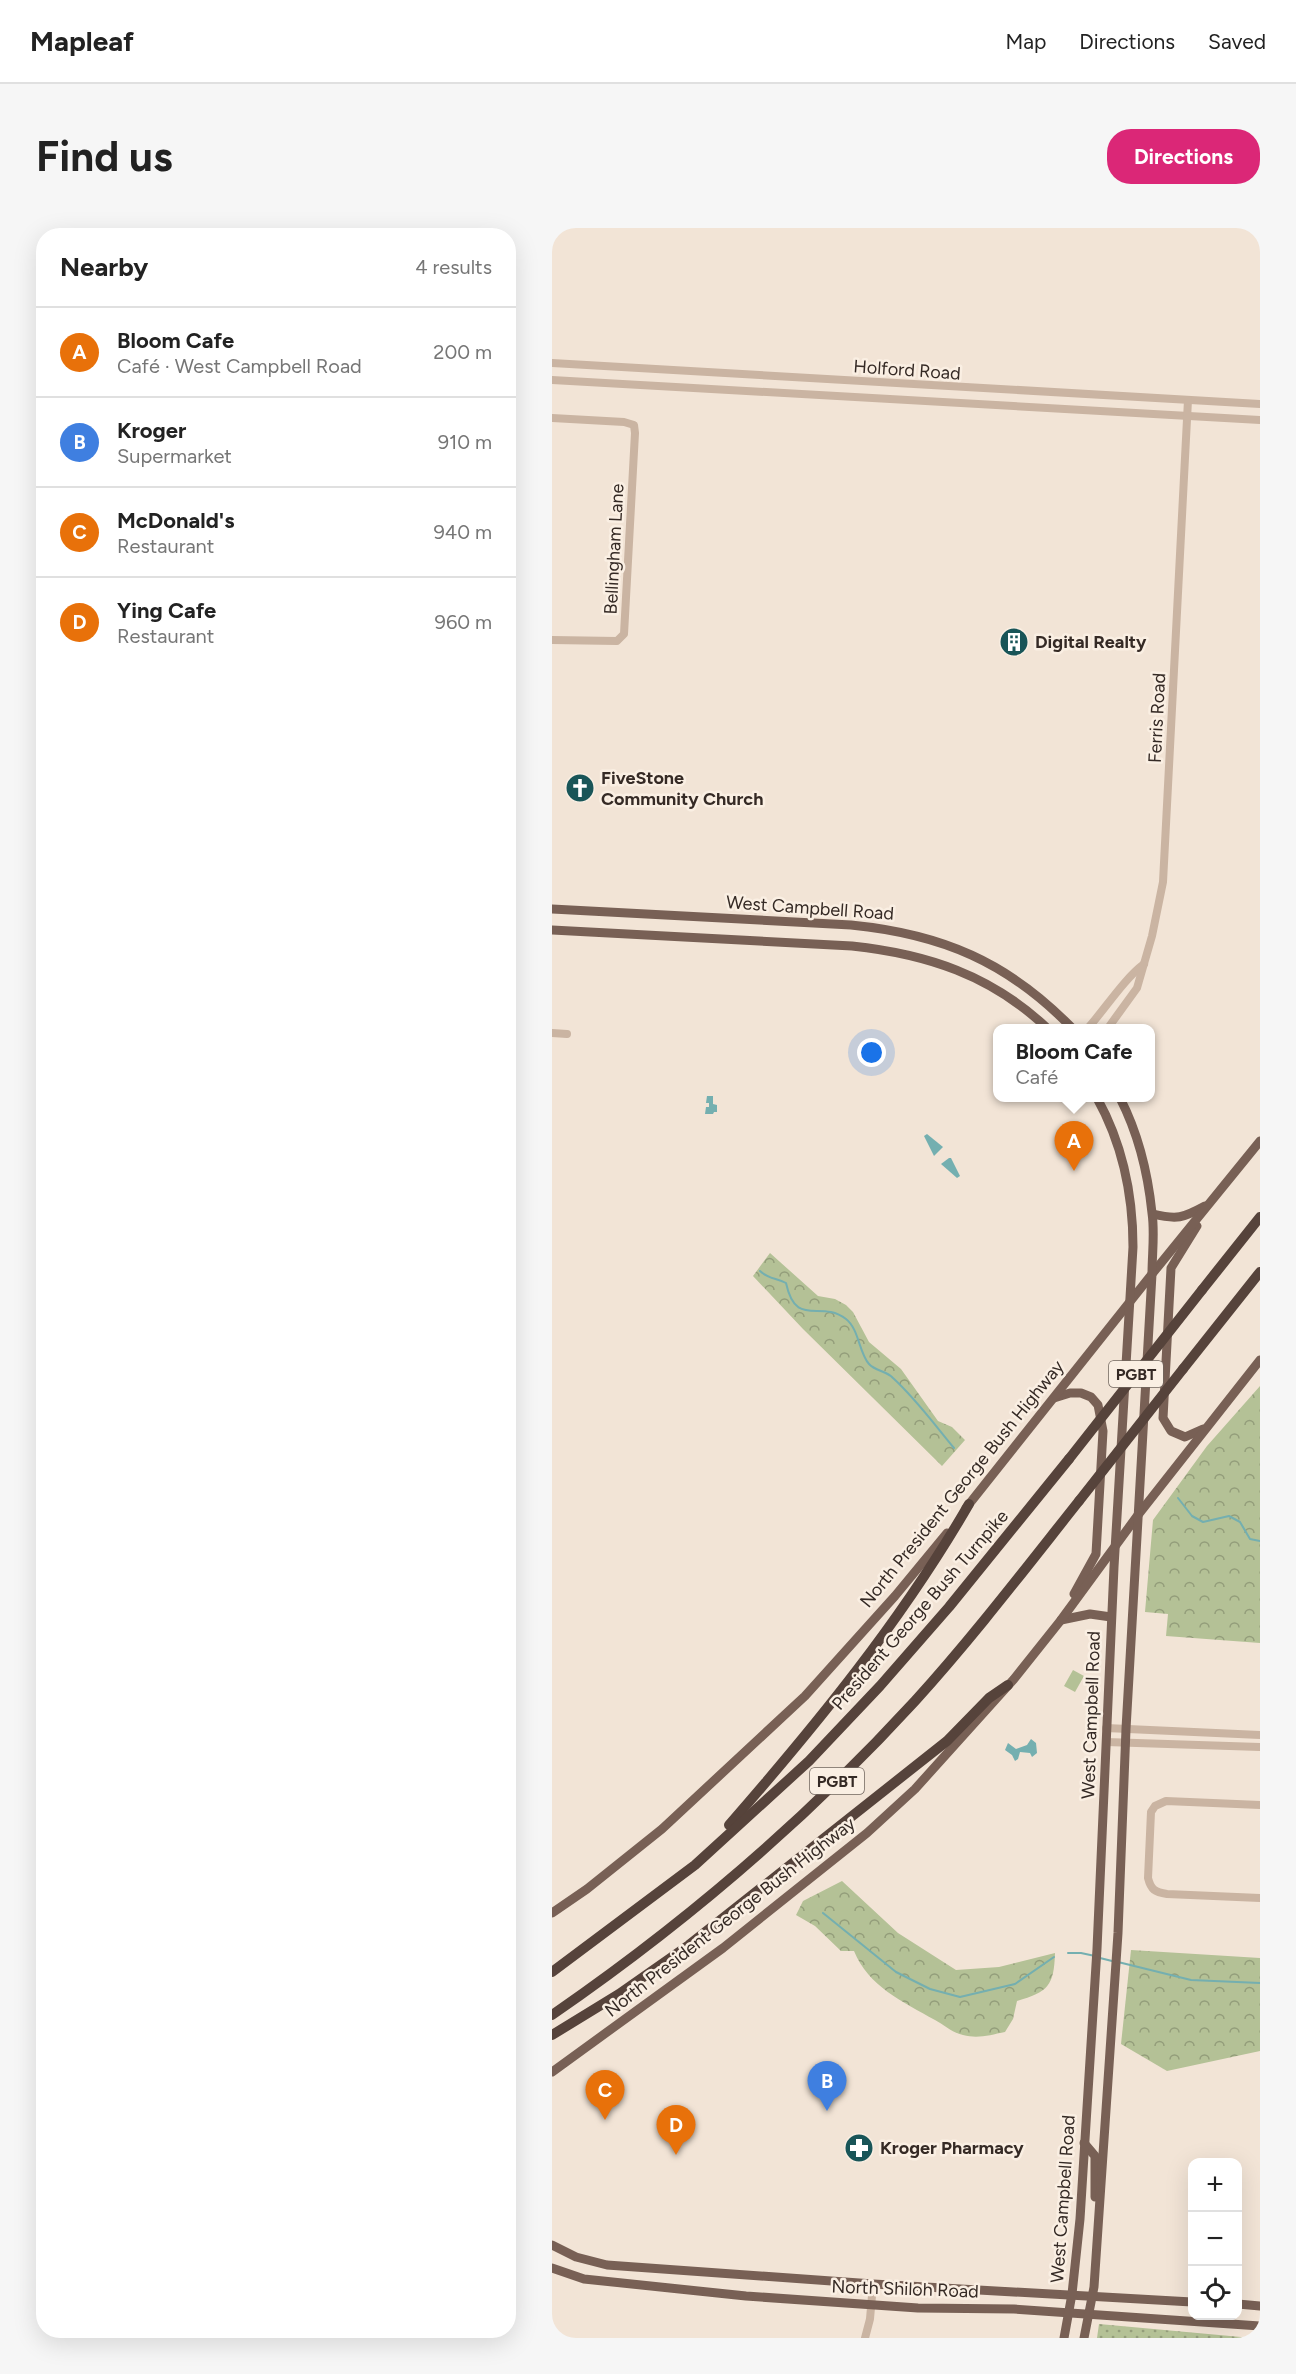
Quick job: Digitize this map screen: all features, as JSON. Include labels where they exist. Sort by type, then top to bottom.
[{"type":"highway","name":"President George Bush Turnpike","points":[[552,1972],[695,1865],[809,1761],[880,1686],[949,1607],[1069,1459],[1260,1217]]},
{"type":"highway","name":"PGBT","points":[[552,2015],[627,1962],[694,1909],[816,1802],[895,1722],[939,1674],[1260,1272]]},
{"type":"highway","points":[[695,1865],[800,1744],[848,1683],[942,1551],[969,1504]]},
{"type":"highway","points":[[552,2035],[619,1994],[689,1945],[947,1741],[989,1698],[1008,1685]]},
{"type":"main road","name":"West Campbell Road","points":[[552,909],[850,925],[890,929],[923,936],[992,964],[1010,975],[1041,999],[1067,1024]]},
{"type":"main road","name":"West Campbell Road","points":[[552,930],[890,950],[939,962],[998,989],[1016,1001],[1041,1024]]},
{"type":"main road","name":"West Campbell Road","points":[[1064,2338],[1072,2294],[1080,2218],[1098,1931],[1111,1617],[1133,1245],[1130,1196],[1115,1137],[1099,1102]]},
{"type":"main road","points":[[1122,1102],[1138,1143],[1153,1214],[1152,1274],[1138,1515]]},
{"type":"main road","name":"North President George Bush Highway","points":[[552,1913],[587,1889],[662,1829],[805,1696],[930,1555],[1260,1141]]},
{"type":"main road","points":[[1153,1214],[1171,1219],[1180,1218],[1210,1203]]},
{"type":"main road","points":[[1210,1203],[1171,1268],[1163,1418],[1171,1431],[1185,1437],[1194,1435],[1211,1424]]},
{"type":"main road","name":"North President George Bush Highway","points":[[552,2072],[723,1948],[867,1833],[942,1761],[1061,1620],[1138,1515],[1260,1360]]},
{"type":"main road","points":[[1054,1398],[1081,1393],[1091,1397],[1098,1405],[1103,1431],[1096,1554],[1061,1620]]},
{"type":"main road","name":"West Campbell Road","points":[[1084,2338],[1092,2296],[1099,2232],[1118,1933],[1138,1515]]},
{"type":"main road","points":[[1061,1620],[1090,1614],[1111,1617]]},
{"type":"main road","points":[[1084,2143],[1095,2156],[1095,2211],[1099,2232]]},
{"type":"main road","name":"North Shiloh Road","points":[[552,2245],[576,2257],[607,2265],[873,2284],[1188,2302]]},
{"type":"main road","name":"North Shiloh Road","points":[[552,2268],[584,2279],[746,2296],[918,2308],[1014,2309],[1260,2326]]},
{"type":"main road","points":[[1242,2304],[1260,2306]]},
{"type":"street","name":"Holford Road","points":[[552,363],[1260,405]]},
{"type":"street","name":"Holford Road","points":[[552,380],[1260,420]]},
{"type":"street","name":"Ferris Road","points":[[1112,1024],[1137,988],[1159,903],[1165,863],[1188,400]]},
{"type":"street","name":"Bellingham Lane","points":[[552,418],[624,422],[634,425],[624,634],[616,641],[552,640]]},
{"type":"street","name":"Ferris Road","points":[[1092,1024],[1133,973],[1144,964]]},
{"type":"street","points":[[552,1033],[567,1034]]},
{"type":"street","points":[[1106,1728],[1260,1735]]},
{"type":"street","points":[[1106,1742],[1260,1747]]},
{"type":"street","points":[[1260,1805],[1166,1802],[1155,1806],[1151,1812],[1148,1878],[1150,1887],[1156,1892],[1260,1898]]},
{"type":"street","points":[[865,2338],[873,2284]]},
{"type":"green space","points":[[770,1253],[818,1296],[835,1299],[846,1305],[853,1312],[869,1342],[901,1369],[938,1421],[952,1427],[965,1440],[942,1466],[803,1329],[753,1276]]},
{"type":"green space","points":[[1260,1386],[1260,1643],[1166,1636],[1168,1614],[1145,1612],[1153,1520],[1207,1446]]},
{"type":"green space","points":[[1073,1670],[1084,1676],[1075,1692],[1064,1686]]},
{"type":"green space","points":[[842,1881],[898,1933],[956,1970],[999,1967],[1055,1953],[1051,1980],[1042,1991],[1017,2001],[1013,2019],[1005,2032],[979,2037],[956,2033],[888,1992],[868,1974],[854,1951],[841,1951],[815,1926],[796,1915],[803,1901]]},
{"type":"green space","points":[[1131,1950],[1260,1958],[1260,2051],[1167,2071],[1121,2044]]},
{"type":"green space","points":[[1099,2324],[1252,2338],[1097,2338]]},
{"type":"water","points":[[707,1096],[713,1096],[713,1104],[717,1105],[717,1112],[713,1114],[705,1114],[706,1107],[709,1107],[709,1103],[706,1103]]},
{"type":"water","points":[[927,1134],[943,1147],[934,1156],[924,1136]]},
{"type":"water","points":[[949,1158],[960,1176],[957,1178],[941,1164]]},
{"type":"water","points":[[1031,1739],[1036,1743],[1037,1753],[1032,1757],[1030,1753],[1020,1752],[1015,1761],[1012,1755],[1005,1750],[1008,1743],[1016,1749],[1027,1745]]},
{"type":"waterway","points":[[760,1271],[766,1276],[786,1283],[790,1297],[796,1305],[803,1309],[827,1311],[846,1319],[854,1329],[869,1364],[890,1376],[901,1386],[954,1448]]},
{"type":"waterway","points":[[1178,1498],[1192,1516],[1203,1522],[1229,1516],[1240,1522],[1250,1539],[1260,1541]]},
{"type":"waterway","points":[[823,1913],[896,1972],[930,1989],[960,1997],[1015,1984],[1054,1957]]},
{"type":"waterway","points":[[1068,1953],[1095,1956]]},
{"type":"waterway","points":[[1100,1958],[1112,1961]]},
{"type":"waterway","points":[[1118,1962],[1191,1980],[1260,1983]]},
{"type":"place","name":"Digital Realty","points":[[1014,642]]},
{"type":"place","name":"FiveStone Community Church","points":[[580,788]]},
{"type":"place","name":"Bloom Cafe","points":[[1074,1171]]},
{"type":"place","name":"Kroger","points":[[827,2111]]},
{"type":"place","name":"McDonald's","points":[[605,2120]]},
{"type":"place","name":"Kroger Pharmacy","points":[[859,2148]]},
{"type":"place","name":"Ying Cafe","points":[[676,2155]]}]
